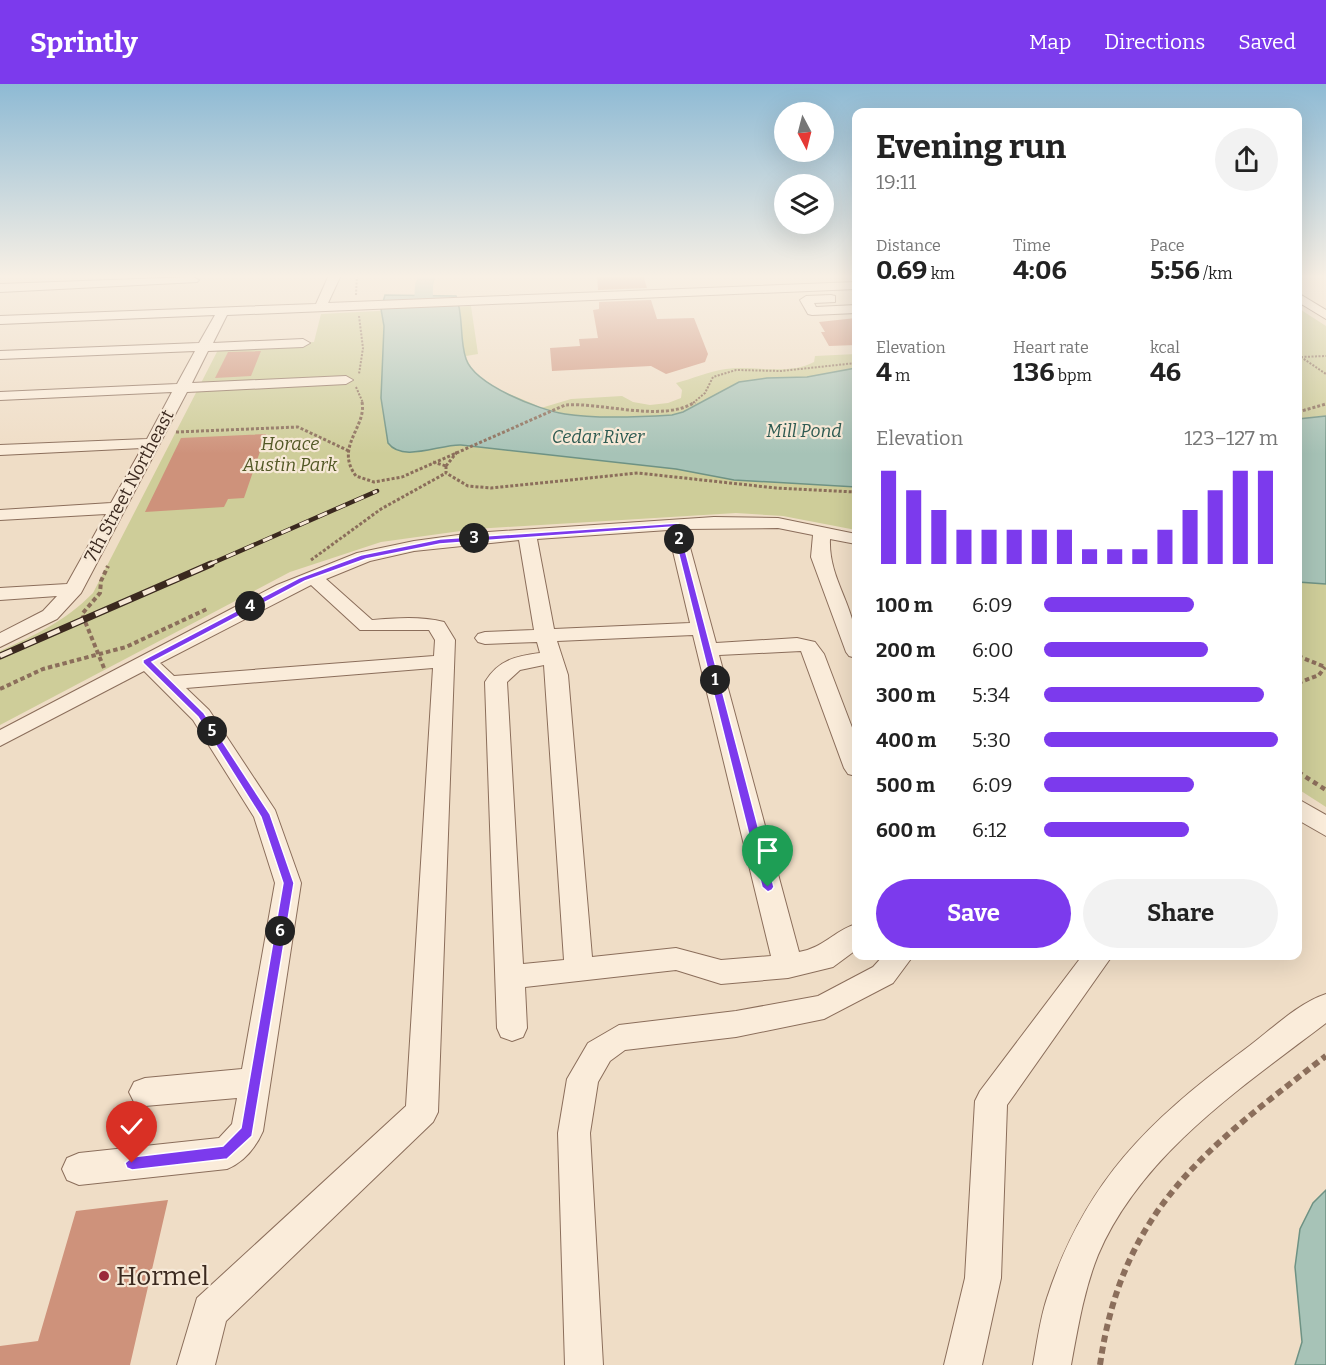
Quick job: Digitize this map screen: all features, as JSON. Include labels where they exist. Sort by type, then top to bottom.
[{"type":"street","name":"7th Street Northeast","points":[[5,639],[50,615],[74,590],[210,335]]},
{"type":"street","points":[[0,356],[303,343]]},
{"type":"street","points":[[0,396],[346,380]]},
{"type":"street","points":[[0,450],[152,443]]},
{"type":"street","points":[[0,515],[117,508]]},
{"type":"street","points":[[0,739],[147,662],[310,568],[414,546],[527,534],[675,525],[744,522],[822,530],[852,537]]},
{"type":"street","points":[[675,525],[788,966]]},
{"type":"street","points":[[822,530],[820,557],[852,641]]},
{"type":"street","points":[[527,534],[545,634],[556,675],[579,968]]},
{"type":"street","points":[[196,1365],[210,1311],[422,1112],[445,640],[437,626],[424,623],[367,626],[310,568]]},
{"type":"street","points":[[0,594],[74,590]]},
{"type":"street","points":[[485,638],[545,634],[808,646],[814,654],[852,757]]},
{"type":"street","points":[[512,1028],[496,682],[509,664],[552,658]]},
{"type":"street","points":[[169,683],[444,661]]},
{"type":"street","points":[[79,1169],[227,1153],[247,1131],[288,883],[266,816],[201,715],[147,662]]},
{"type":"street","points":[[1302,811],[1326,827]]},
{"type":"street","points":[[511,977],[676,959],[721,972],[788,966],[823,959],[852,939]]},
{"type":"street","points":[[584,1365],[574,1133],[583,1079],[599,1052],[619,1038],[736,1024],[824,1007],[883,975],[896,960]]},
{"type":"street","points":[[963,1365],[983,1278],[991,1101],[1095,960]]},
{"type":"street","points":[[1052,1365],[1065,1292],[1080,1252],[1098,1216],[1141,1156],[1170,1127],[1326,1006]]},
{"type":"street","points":[[145,1092],[255,1082]]},
{"type":"path","points":[[361,335],[363,348],[356,388],[363,403],[363,410],[353,432],[349,451],[353,476],[361,481],[382,483],[402,477],[555,408],[589,403],[634,410],[664,410],[692,403],[705,393],[713,377],[727,371],[781,371],[852,363]]},
{"type":"path","points":[[1302,356],[1326,356]]},
{"type":"path","points":[[1302,358],[1326,374]]},
{"type":"path","points":[[1302,411],[1326,404]]},
{"type":"path","points":[[176,432],[298,427],[349,451]]},
{"type":"path","points":[[446,473],[446,466],[459,450]]},
{"type":"path","points":[[433,462],[446,466]]},
{"type":"path","points":[[446,473],[468,486],[484,488],[511,488],[638,473],[776,488],[852,492]]},
{"type":"path","points":[[310,568],[381,509],[446,473]]},
{"type":"path","points":[[101,581],[100,593],[82,614],[101,665],[116,678]]},
{"type":"path","points":[[0,689],[43,669],[98,656],[135,643],[209,608]]},
{"type":"path","points":[[1302,658],[1325,667],[1319,675],[1302,681]]},
{"type":"path","points":[[1302,775],[1326,790]]},
{"type":"path","points":[[1100,1365],[1108,1314],[1121,1276],[1136,1242],[1176,1184],[1203,1155],[1326,1056]]},
{"type":"green space","name":"Horace Austin Park","points":[[316,335],[475,335],[478,354],[466,356],[478,376],[498,389],[541,408],[571,399],[622,396],[633,402],[650,405],[668,403],[681,398],[682,390],[676,383],[714,371],[737,368],[793,368],[814,362],[815,356],[852,354],[852,529],[783,516],[736,513],[475,529],[381,542],[290,572],[0,725],[0,651],[50,626],[72,612],[93,593],[220,346],[314,342]]},
{"type":"green space","points":[[1302,335],[1326,335],[1326,807],[1302,792]]},
{"type":"water","name":"Mill Pond","points":[[384,335],[462,335],[466,359],[472,369],[494,387],[525,402],[554,412],[577,416],[672,415],[683,412],[739,382],[767,378],[807,377],[852,369],[852,487],[734,480],[676,469],[461,445],[403,452],[388,443],[381,398]]},
{"type":"water","points":[[1326,416],[1326,584],[1302,582],[1302,419]]},
{"type":"water","points":[[1326,1190],[1326,1365],[1295,1365],[1302,1342],[1295,1267],[1300,1229],[1313,1203]]},
{"type":"building","points":[[597,335],[701,335],[708,354],[705,362],[666,374],[651,366],[552,371],[550,348],[580,346],[579,339],[598,338]]},
{"type":"building","points":[[823,335],[852,335],[852,345],[829,346]]},
{"type":"building","points":[[261,351],[251,376],[215,378],[228,352]]},
{"type":"building","points":[[266,434],[244,498],[228,499],[224,507],[145,512],[181,438]]},
{"type":"building","name":"Hormel","points":[[168,1200],[130,1365],[0,1365],[0,1346],[38,1341],[76,1211]]},
{"type":"waterway","name":"Cedar River","points":[[422,335],[422,344]]},
{"type":"railway","points":[[208,565],[377,491]]},
{"type":"railway","points":[[0,656],[211,564]]},
{"type":"place","name":"Hormel","points":[[104,1276]]},
{"type":"route","points":[[132,1163],[227,1153],[247,1131],[288,883],[266,816],[201,715],[147,662],[258,602],[322,571],[364,557],[440,541],[675,525],[768,887]]}]
